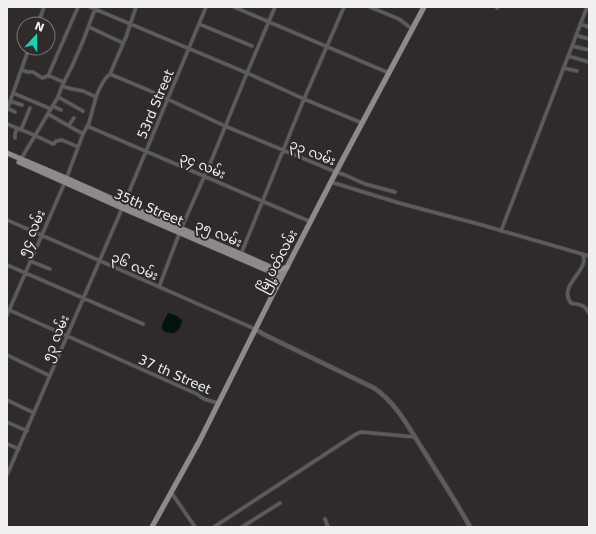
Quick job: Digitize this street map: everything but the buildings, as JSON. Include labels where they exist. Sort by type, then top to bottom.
[{"type":"highway","points":[[276,288],[272,270],[287,267]]},
{"type":"main road","name":"မြို့ပတ်လမ်း","points":[[152,527],[200,440],[282,276],[424,7]]},
{"type":"main road","name":"35th Street","points":[[7,153],[123,206]]},
{"type":"main road","name":"35th Street","points":[[7,157],[20,160]]},
{"type":"main road","name":"၃၅ လမ်း","points":[[123,206],[181,231],[241,254],[250,260]]},
{"type":"main road","name":"35th Street","points":[[181,231],[250,260],[282,276]]},
{"type":"street","points":[[48,76],[78,7]]},
{"type":"street","points":[[90,7],[362,123]]},
{"type":"street","name":"၅၄ လမ်း","points":[[7,315],[65,180],[87,126],[96,97],[104,80],[110,74],[124,43],[136,7]]},
{"type":"street","name":"53rd Street","points":[[123,206],[206,7]]},
{"type":"street","points":[[234,7],[389,73]]},
{"type":"street","points":[[159,287],[275,7]]},
{"type":"street","points":[[241,254],[304,99],[344,7]]},
{"type":"street","points":[[370,7],[399,19],[412,29]]},
{"type":"street","points":[[501,231],[587,7]]},
{"type":"street","points":[[20,160],[58,97],[77,56],[95,9]]},
{"type":"street","points":[[584,14],[589,15]]},
{"type":"street","points":[[199,24],[252,46]]},
{"type":"street","points":[[580,24],[589,27]]},
{"type":"street","points":[[89,27],[124,43]]},
{"type":"street","points":[[576,35],[589,39]]},
{"type":"street","points":[[572,46],[589,50]]},
{"type":"street","points":[[15,112],[7,109],[26,56]]},
{"type":"street","points":[[568,56],[589,62]]},
{"type":"street","points":[[563,68],[577,72]]},
{"type":"street","points":[[21,70],[33,72],[42,78],[48,76],[54,77],[70,89],[83,91],[96,97]]},
{"type":"street","name":"၃၃ လမ်း","points":[[110,74],[225,126],[336,172],[365,184],[395,192]]},
{"type":"street","points":[[75,90],[77,85]]},
{"type":"street","points":[[13,93],[61,110]]},
{"type":"street","points":[[58,97],[83,111]]},
{"type":"street","points":[[10,101],[22,105]]},
{"type":"street","points":[[15,138],[15,134],[30,108]]},
{"type":"street","points":[[48,114],[83,134]]},
{"type":"street","points":[[69,125],[74,118]]},
{"type":"street","points":[[7,124],[51,144],[54,144],[57,140],[60,140],[78,147]]},
{"type":"street","name":"၃၄ လမ်း","points":[[87,126],[311,222]]},
{"type":"street","points":[[331,182],[399,203],[589,256]]},
{"type":"street","name":"၅၃ လမ်း","points":[[7,475],[123,206]]},
{"type":"street","name":"၃၆ လမ်း","points":[[7,220],[255,329]]},
{"type":"street","points":[[583,255],[584,261],[570,286],[567,297],[571,303],[583,306],[589,313]]},
{"type":"street","points":[[30,262],[50,269]]},
{"type":"street","points":[[7,265],[143,324]]},
{"type":"street","name":"37 th Street","points":[[8,310],[197,394],[204,400],[218,403]]},
{"type":"street","points":[[255,329],[369,386],[380,392],[388,399],[399,413],[461,510],[470,527]]},
{"type":"street","points":[[7,355],[50,376]]},
{"type":"street","points":[[7,400],[34,413]]},
{"type":"street","points":[[7,422],[27,431]]},
{"type":"street","points":[[214,527],[356,434],[361,432],[414,437]]},
{"type":"street","points":[[7,444],[19,449]]},
{"type":"street","points":[[7,464],[11,466]]},
{"type":"street","points":[[171,492],[195,527]]},
{"type":"street","points":[[242,527],[280,503]]},
{"type":"street","points":[[325,519],[328,527]]},
{"type":"shaded area","points":[[168,313],[177,316],[182,320],[179,329],[173,333],[162,329],[163,322]]}]
